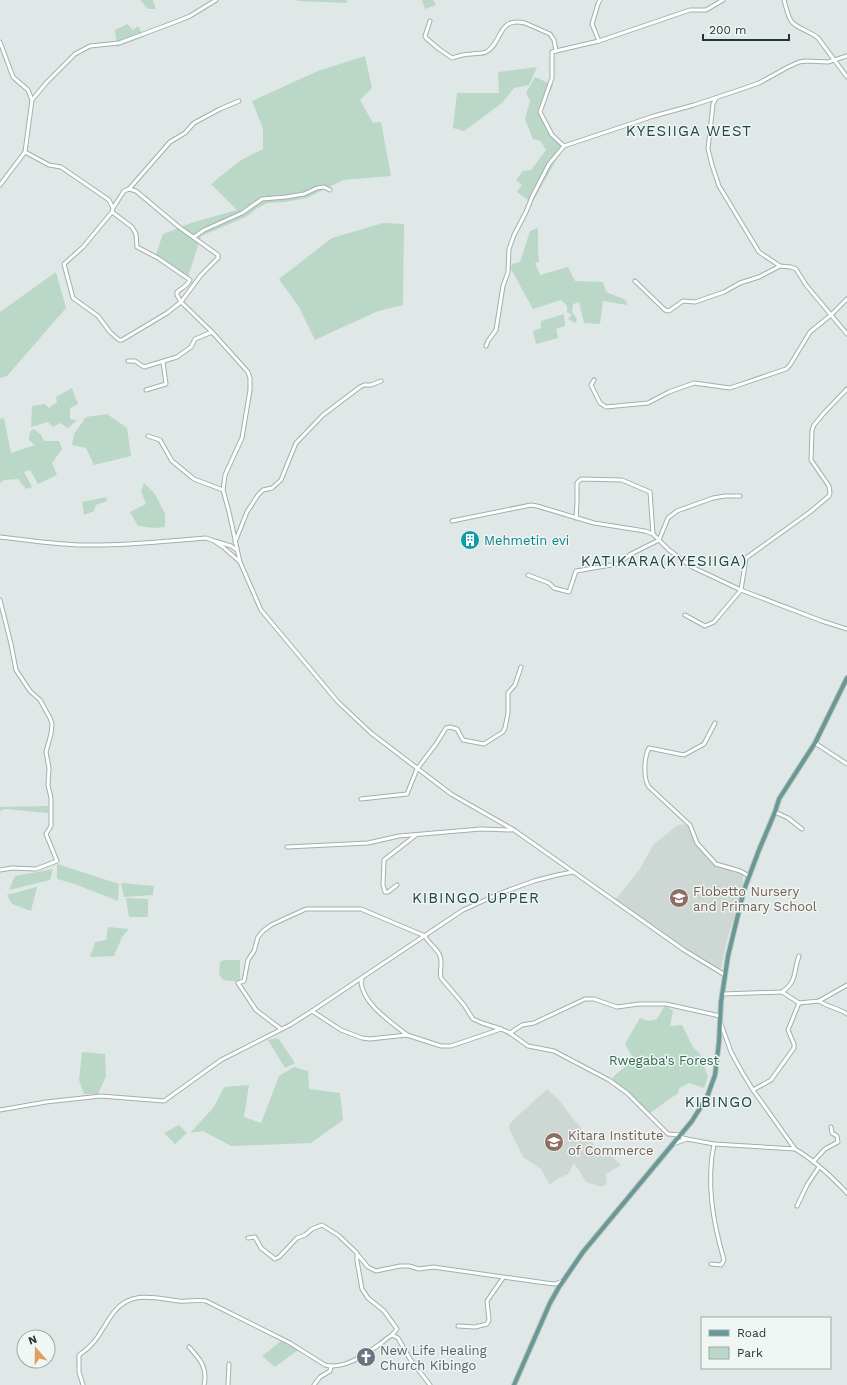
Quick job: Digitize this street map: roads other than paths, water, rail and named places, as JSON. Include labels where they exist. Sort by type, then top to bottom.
[{"type":"main road","points":[[514,1385],[550,1303],[563,1282],[583,1252],[700,1109],[712,1086],[717,1060],[725,975],[732,937],[749,876],[779,799],[815,743],[847,678]]},
{"type":"street","points":[[32,100],[47,82],[80,50],[90,46],[119,43],[190,16],[216,0]]},
{"type":"street","points":[[599,41],[592,24],[600,0]]},
{"type":"street","points":[[564,146],[552,135],[540,112],[552,78],[552,52],[599,41],[674,14],[690,10],[706,10],[723,0]]},
{"type":"street","points":[[784,0],[793,23],[813,33],[836,60],[847,77]]},
{"type":"street","points":[[430,21],[425,36],[426,38],[439,50],[451,57],[486,52],[492,47],[506,25],[516,22],[525,23],[550,34],[554,40],[556,51]]},
{"type":"street","points":[[0,42],[13,77],[28,90],[32,100],[25,152],[0,185]]},
{"type":"street","points":[[486,346],[496,330],[503,286],[508,272],[509,249],[514,235],[549,164],[564,146],[759,83],[799,62],[828,62],[847,56]]},
{"type":"street","points":[[716,98],[713,104],[708,149],[716,179],[761,254],[780,266],[796,269],[830,315],[847,334]]},
{"type":"street","points":[[129,189],[136,191],[218,257],[200,275],[181,302],[167,313],[122,340],[119,340],[110,332],[98,316],[73,298],[64,264],[83,247],[112,210],[124,191],[129,189],[170,142],[185,133],[194,123],[220,109],[240,101]]},
{"type":"street","points":[[25,152],[49,165],[61,167],[109,200],[112,210],[132,227],[136,234],[137,247],[158,258],[190,280],[187,285],[178,292],[177,296],[181,302],[212,332],[244,367],[250,378],[250,390],[242,438],[225,476],[223,490],[240,562],[261,610],[338,702],[371,733],[451,794],[514,830],[684,950],[725,975]]},
{"type":"street","points":[[194,237],[204,230],[242,213],[262,199],[304,194],[317,188],[324,187],[330,190]]},
{"type":"street","points":[[635,281],[665,310],[670,311],[683,301],[695,302],[724,292],[740,283],[760,277],[780,266]]},
{"type":"street","points":[[594,380],[591,385],[600,403],[606,407],[648,403],[669,392],[694,383],[725,388],[736,387],[787,368],[810,332],[847,300]]},
{"type":"street","points":[[128,361],[134,361],[144,367],[163,362],[179,355],[191,346],[195,339],[212,332]]},
{"type":"street","points":[[146,390],[166,384],[163,362]]},
{"type":"street","points":[[235,542],[247,512],[258,495],[263,490],[272,488],[281,480],[296,443],[308,432],[315,422],[360,387],[381,381]]},
{"type":"street","points":[[685,615],[705,626],[714,622],[741,590],[746,558],[810,512],[829,496],[829,486],[811,460],[812,430],[814,425],[847,389]]},
{"type":"street","points":[[148,436],[160,440],[172,461],[194,478],[223,490]]},
{"type":"street","points":[[576,518],[578,503],[578,480],[622,480],[650,492],[652,534]]},
{"type":"street","points":[[528,575],[549,582],[554,588],[567,592],[570,590],[576,572],[617,564],[631,554],[659,540],[668,518],[677,511],[713,498],[740,496]]},
{"type":"street","points":[[452,521],[531,505],[594,523],[645,531],[652,534],[669,550],[692,567],[741,590],[847,629]]},
{"type":"street","points":[[0,537],[57,544],[84,545],[107,545],[206,538],[237,550]]},
{"type":"street","points":[[214,541],[240,562]]},
{"type":"street","points":[[0,600],[16,670],[30,691],[40,700],[51,720],[52,731],[46,748],[49,768],[48,785],[51,798],[51,826],[46,834],[57,861],[36,869],[12,868],[0,870]]},
{"type":"street","points":[[360,799],[407,794],[418,769],[446,728],[457,729],[463,740],[482,744],[503,732],[508,713],[508,693],[515,685],[521,667]]},
{"type":"street","points":[[715,723],[704,744],[684,755],[649,748],[647,754],[645,780],[649,787],[690,825],[697,842],[716,864],[740,871],[749,876]]},
{"type":"street","points":[[815,743],[847,764]]},
{"type":"street","points":[[775,812],[788,818],[802,829]]},
{"type":"street","points":[[287,847],[374,842],[399,836],[481,829],[514,830]]},
{"type":"street","points":[[398,885],[388,892],[385,892],[382,885],[384,860],[418,834]]},
{"type":"street","points":[[0,1110],[46,1102],[99,1096],[164,1102],[221,1060],[312,1011],[365,977],[459,912],[501,893],[557,875],[574,872]]},
{"type":"street","points":[[281,1029],[256,1010],[238,983],[244,980],[248,960],[254,951],[258,937],[265,928],[306,910],[358,908],[425,936],[440,956],[441,978],[464,1005],[469,1015],[475,1021],[510,1033],[528,1046],[554,1051],[609,1080],[627,1093],[664,1131],[671,1135],[680,1135],[682,1138],[687,1140],[714,1144],[795,1149]]},
{"type":"street","points":[[723,994],[782,992],[790,986],[793,980],[799,956]]},
{"type":"street","points":[[365,977],[361,982],[362,991],[367,999],[407,1035],[432,1044],[446,1046],[501,1029]]},
{"type":"street","points":[[782,992],[799,1004],[819,1001],[847,985]]},
{"type":"street","points":[[510,1033],[519,1026],[534,1023],[585,999],[594,1000],[617,1007],[639,1004],[666,1004],[720,1016]]},
{"type":"street","points":[[819,1001],[830,1008],[840,1010],[847,1014]]},
{"type":"street","points":[[753,1090],[771,1080],[794,1048],[794,1044],[788,1030],[799,1004]]},
{"type":"street","points":[[312,1011],[341,1030],[362,1038],[370,1039],[407,1035]]},
{"type":"street","points":[[720,1022],[731,1052],[753,1090],[795,1149],[819,1167],[847,1193]]},
{"type":"street","points":[[813,1162],[825,1149],[838,1142],[838,1136],[832,1133],[831,1127]]},
{"type":"street","points":[[671,1144],[687,1140]]},
{"type":"street","points":[[711,1264],[721,1265],[724,1260],[717,1238],[712,1205],[710,1178],[714,1144]]},
{"type":"street","points":[[797,1206],[807,1185],[819,1167]]},
{"type":"street","points":[[248,1238],[256,1237],[261,1248],[275,1259],[279,1257],[297,1238],[322,1225],[338,1235],[358,1254],[368,1267],[376,1271],[400,1266],[409,1266],[419,1269],[433,1267],[503,1278],[555,1284],[563,1282]]},
{"type":"street","points":[[358,1254],[362,1289],[368,1298],[384,1311],[397,1329],[398,1338],[410,1359],[430,1385]]},
{"type":"street","points":[[458,1326],[475,1327],[487,1324],[489,1320],[487,1301],[503,1278]]},
{"type":"street","points":[[83,1385],[79,1372],[79,1355],[98,1338],[100,1332],[120,1304],[128,1299],[152,1297],[190,1302],[198,1300],[206,1301],[290,1343],[325,1365],[331,1366],[338,1366],[361,1356],[392,1335],[397,1329]]},
{"type":"street","points":[[392,1335],[398,1338]]},
{"type":"street","points":[[189,1347],[202,1361],[205,1374],[204,1385]]},
{"type":"street","points":[[228,1385],[229,1364]]},
{"type":"street","points":[[314,1385],[320,1377],[330,1371],[331,1366]]},
{"type":"place","name":"Mehmetin evi","points":[[470,540]]},
{"type":"place","name":"Flobetto Nursery and Primary School","points":[[679,898]]},
{"type":"place","name":"Kitara Institute of Commerce","points":[[554,1142]]},
{"type":"place","name":"New Life Healing Church Kibingo","points":[[366,1357]]},
{"type":"district","name":"KYESIIGA WEST","points":[[689,131]]},
{"type":"district","name":"KATIKARA(KYESIIGA)","points":[[664,561]]},
{"type":"district","name":"KIBINGO UPPER","points":[[476,898]]},
{"type":"district","name":"KIBINGO","points":[[719,1102]]},
{"type":"park label","name":"Rwegaba's Forest","points":[[664,1060]]}]
